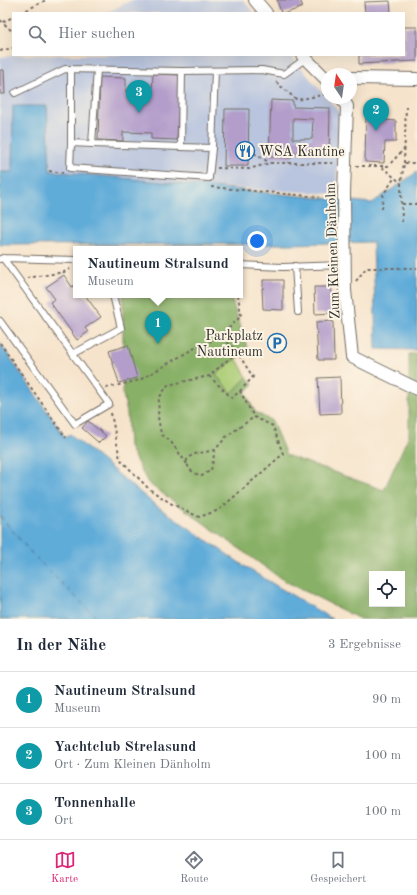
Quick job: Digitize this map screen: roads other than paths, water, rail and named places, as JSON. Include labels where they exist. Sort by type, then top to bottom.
[{"type":"street","points":[[255,0],[265,12]]},
{"type":"street","points":[[303,57],[321,73]]},
{"type":"street","points":[[357,78],[417,79]]},
{"type":"street","name":"Zum Kleinen Dänholm","points":[[346,104],[347,106],[344,193],[345,290],[352,358],[417,389]]},
{"type":"lane","points":[[15,93],[65,69],[182,71],[262,70],[284,74],[303,57]]},
{"type":"lane","points":[[71,69],[70,168],[209,178],[212,148],[215,71]]},
{"type":"lane","points":[[92,144],[97,69]]},
{"type":"lane","points":[[181,147],[182,71]]},
{"type":"lane","points":[[71,143],[212,148]]},
{"type":"lane","points":[[1,259],[73,260]]},
{"type":"lane","points":[[0,321],[75,424],[109,404],[18,279],[1,259]]},
{"type":"lane","points":[[243,265],[283,267],[345,265]]},
{"type":"lane","points":[[295,266],[298,312]]},
{"type":"lane","points":[[73,354],[121,328],[114,298]]},
{"type":"water","points":[[13,106],[47,106],[50,171],[372,203],[417,172],[417,350],[376,349],[373,242],[289,244],[0,245],[0,172],[12,172]]},
{"type":"water","points":[[0,343],[65,437],[70,434],[154,504],[250,570],[332,619],[0,619]]},
{"type":"place","name":"Tonnenhalle","points":[[139,113]]},
{"type":"place","name":"Yachtclub Strelasund","points":[[376,131]]},
{"type":"place","name":"WSA Kantine","points":[[245,151]]},
{"type":"place","name":"Parkplatz Nautineum","points":[[277,343]]},
{"type":"place","name":"Nautineum Stralsund","points":[[158,344]]}]
